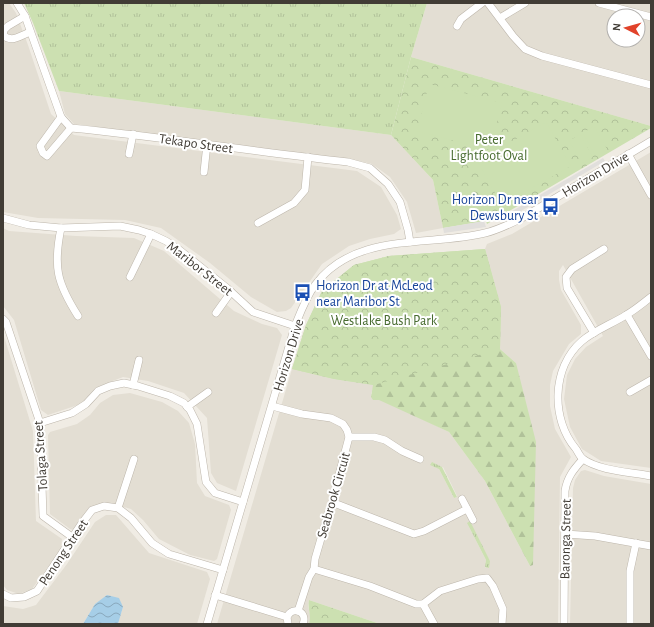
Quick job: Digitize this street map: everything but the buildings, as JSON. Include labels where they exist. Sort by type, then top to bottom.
[{"type":"street","points":[[17,3],[25,16],[60,117],[71,128],[47,156],[43,153],[40,146],[60,117]]},
{"type":"street","points":[[457,26],[461,19],[482,3]]},
{"type":"street","points":[[488,3],[513,36],[525,49],[542,56],[651,85]]},
{"type":"street","points":[[500,18],[525,3]]},
{"type":"street","points":[[599,3],[651,17]]},
{"type":"street","points":[[25,16],[8,26],[4,30],[3,35],[6,38],[13,39],[30,32]]},
{"type":"street","name":"Tekapo Street","points":[[71,128],[133,134],[348,162],[370,168],[388,184],[400,202],[410,242]]},
{"type":"street","points":[[129,154],[133,134]]},
{"type":"street","name":"Horizon Drive","points":[[207,624],[295,326],[309,295],[325,273],[335,265],[354,254],[375,247],[474,236],[500,229],[522,218],[651,141]]},
{"type":"street","points":[[204,172],[207,144]]},
{"type":"street","points":[[628,154],[651,195]]},
{"type":"street","points":[[258,223],[294,203],[305,190],[308,157]]},
{"type":"street","name":"Maribor Street","points":[[3,218],[29,225],[61,228],[120,226],[151,234],[166,240],[177,248],[253,312],[295,326]]},
{"type":"street","points":[[61,228],[57,247],[57,272],[66,296],[78,316]]},
{"type":"street","points":[[130,277],[151,234]]},
{"type":"street","points":[[594,333],[567,288],[566,277],[572,269],[604,249]]},
{"type":"street","points":[[216,313],[231,292]]},
{"type":"street","points":[[651,297],[627,315],[581,342],[570,354],[562,372],[557,390],[558,409],[563,430],[571,444],[583,458],[601,467],[651,476]]},
{"type":"street","points":[[627,315],[651,356]]},
{"type":"street","name":"Tolaga Street","points":[[3,318],[6,322],[40,424],[43,516],[72,537]]},
{"type":"street","points":[[133,385],[139,360]]},
{"type":"street","points":[[630,392],[651,380]]},
{"type":"street","points":[[40,424],[72,413],[86,404],[98,391],[110,386],[124,383],[170,396],[184,403],[196,424],[206,482],[215,494],[243,502]]},
{"type":"street","points":[[187,407],[208,392]]},
{"type":"street","name":"Seabrook Circuit","points":[[272,406],[302,414],[331,418],[343,424],[349,437],[334,494],[334,503],[329,511],[315,559],[314,569],[309,577],[298,611]]},
{"type":"street","points":[[349,437],[374,437],[385,440],[402,451],[420,459]]},
{"type":"street","name":"Baronga Street","points":[[564,624],[566,483],[571,473],[583,458]]},
{"type":"street","points":[[134,459],[118,508],[131,518],[152,543],[162,550],[169,554],[223,570]]},
{"type":"street","points":[[462,499],[473,520]]},
{"type":"street","points":[[334,503],[414,534],[424,531],[467,509]]},
{"type":"street","name":"Penong Street","points":[[3,594],[12,598],[24,597],[37,591],[72,537],[92,510],[104,506],[118,508]]},
{"type":"street","points":[[565,534],[595,536],[651,546]]},
{"type":"street","points":[[630,624],[630,571],[636,543]]},
{"type":"street","points":[[314,569],[370,586],[416,604],[423,604],[440,591],[478,578],[487,578],[493,586],[503,609],[502,624]]},
{"type":"street","points":[[215,596],[288,620],[291,611],[298,611],[303,615],[303,624]]},
{"type":"street","points":[[423,604],[434,624]]},
{"type":"shaded area","points":[[3,3],[9,3],[16,13],[51,114],[74,135],[357,171],[381,187],[397,215],[401,229],[394,234],[370,239],[349,246],[322,264],[291,308],[286,311],[277,312],[251,297],[210,263],[161,228],[125,220],[38,218],[3,212]]},
{"type":"shaded area","points":[[427,3],[651,3],[651,126],[411,57]]},
{"type":"shaded area","points":[[59,91],[391,135],[433,180],[443,228],[416,233],[407,202],[390,177],[372,164],[359,161],[74,124],[65,114]]},
{"type":"shaded area","points":[[651,152],[651,468],[601,461],[582,449],[570,427],[564,399],[567,375],[575,359],[586,347],[603,336],[563,265],[559,271],[561,290],[581,325],[581,334],[569,344],[553,371],[550,385],[550,406],[555,429],[571,457],[560,477],[558,624],[380,624],[309,600],[308,606],[311,619],[309,624],[217,624],[292,369],[334,379],[374,385],[371,394],[449,432],[485,481],[530,566],[516,363],[500,349],[501,307],[485,249],[487,244],[512,234]],"holes":[[[443,467],[457,496],[457,497],[454,498],[439,469]],[[467,523],[490,561],[485,568],[486,560]]]},
{"type":"shaded area","points":[[603,158],[605,161],[511,217],[509,213]]},
{"type":"shaded area","points":[[484,221],[486,227],[444,233],[443,228]]},
{"type":"shaded area","points":[[3,228],[9,231],[76,236],[134,238],[164,251],[234,311],[262,324],[277,328],[282,335],[236,491],[217,483],[211,473],[207,418],[184,393],[148,381],[123,377],[95,388],[81,404],[48,415],[41,410],[14,320],[3,306]]},
{"type":"shaded area","points":[[3,333],[33,431],[36,521],[62,539],[61,549],[32,589],[19,594],[7,590],[3,585]]},
{"type":"shaded area","points":[[130,393],[162,402],[178,411],[189,423],[195,444],[197,483],[205,496],[229,505],[231,510],[217,559],[214,561],[190,555],[159,539],[143,520],[131,509],[113,504],[92,506],[73,530],[50,514],[48,435],[50,432],[77,424],[90,415],[100,403],[113,395]]},
{"type":"shaded area","points":[[585,470],[604,476],[651,484],[651,624],[570,624],[573,488],[575,480],[581,471]]},
{"type":"shaded area","points":[[106,515],[116,515],[149,553],[207,572],[210,579],[197,624],[118,624],[123,607],[95,604],[83,624],[3,624],[3,606],[23,609],[36,605],[67,564],[95,522]]},
{"type":"green space","points":[[24,3],[427,3],[411,57],[391,135],[59,91]]},
{"type":"green space","name":"Peter Lightfoot Oval","points":[[411,57],[651,126],[651,128],[487,224],[486,221],[443,228],[433,180],[391,135]]},
{"type":"green space","points":[[429,84],[502,103],[490,150],[417,131]]},
{"type":"green space","points":[[546,122],[571,166],[502,205],[477,161]]},
{"type":"green space","points":[[594,126],[607,149],[595,155],[583,133]]},
{"type":"green space","points":[[580,134],[593,157],[582,163],[569,141]]},
{"type":"green space","points":[[485,249],[501,307],[500,349],[516,363],[536,442],[533,565],[530,566],[485,481],[449,432],[379,400],[373,400],[371,397],[373,385],[334,379],[292,369],[306,325],[322,291],[354,265],[389,256]]},
{"type":"green space","name":"Westlake Bush Park","points":[[485,249],[501,307],[500,349],[374,385],[334,379],[292,369],[306,325],[322,291],[354,265],[389,256]]},
{"type":"green space","points":[[432,462],[442,467],[457,497],[454,498],[439,469],[430,465]]},
{"type":"green space","points":[[470,521],[490,561],[489,568],[485,567],[486,560],[467,523]]},
{"type":"green space","points":[[309,600],[380,624],[309,624]]},
{"type":"water","points":[[107,595],[119,598],[123,607],[118,624],[83,624],[95,604]]},
{"type":"place","name":"Horizon Dr near Dewsbury St","points":[[551,207]]},
{"type":"place","name":"Horizon Dr at McLeod near Maribor St","points":[[303,293]]}]
